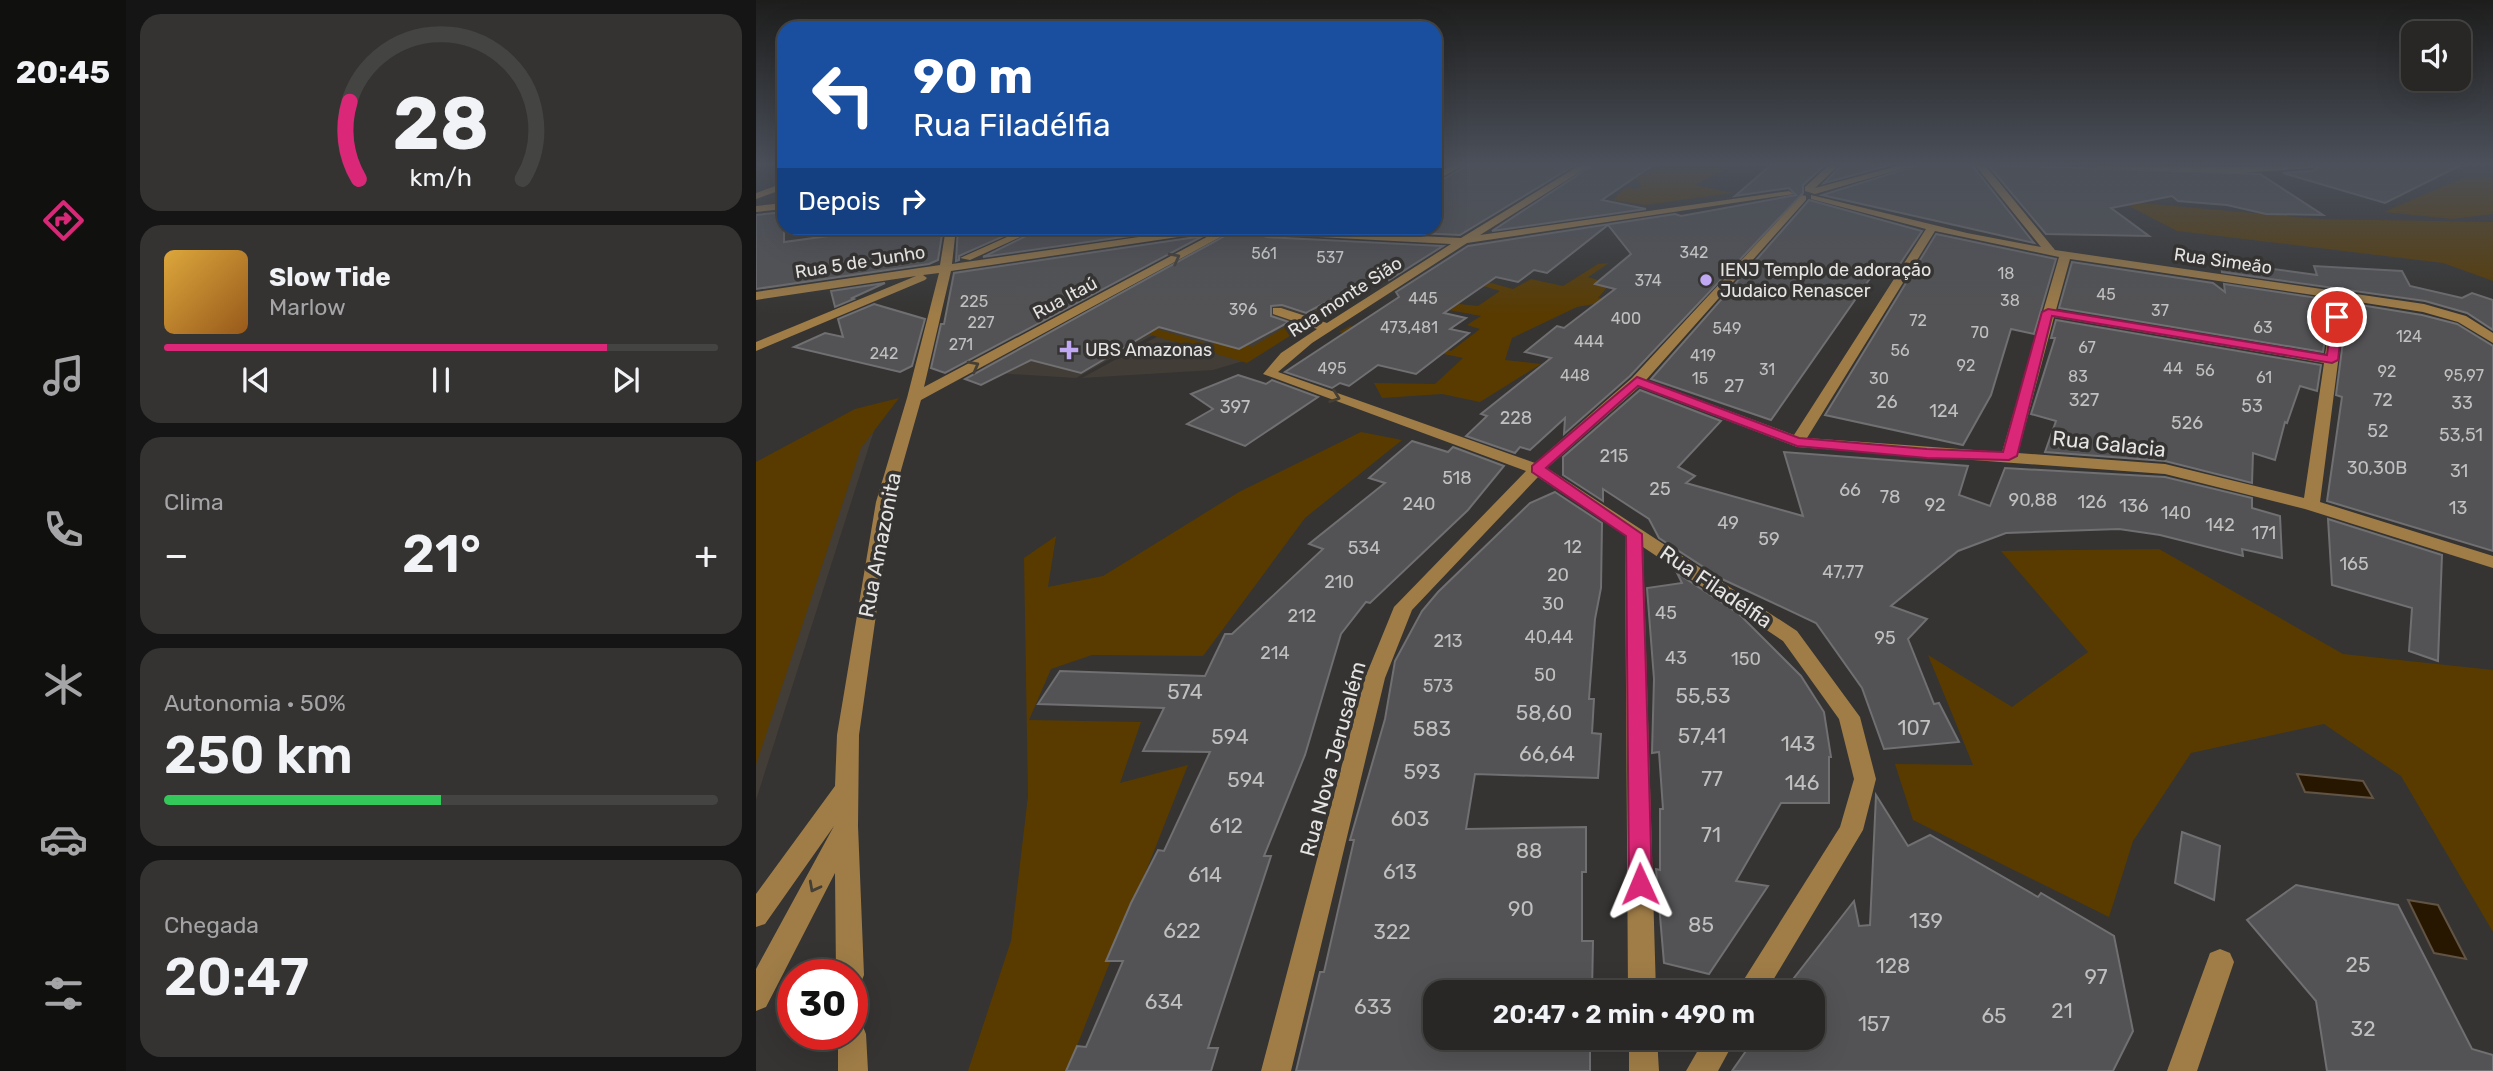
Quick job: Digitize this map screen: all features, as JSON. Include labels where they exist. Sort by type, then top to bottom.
[{"type":"street","name":"Rua monte Sião","points":[[1270,374],[1278,362],[1503,215]]},
{"type":"street","points":[[1328,235],[1460,241],[1652,215]]},
{"type":"street","name":"Rua Nova Jerusalém","points":[[1276,1071],[1375,678],[1405,607],[1537,469],[1637,381],[1787,215]]},
{"type":"street","name":"Rua Simeão","points":[[1884,215],[1932,228],[2059,254],[2424,308],[2462,319],[2493,339]]},
{"type":"street","points":[[2009,456],[2048,312],[2059,254],[2024,215]]},
{"type":"street","points":[[1797,442],[1932,228]]},
{"type":"street","name":"Rua Amazonita","points":[[850,959],[846,826],[848,735],[884,502],[914,398],[946,267],[950,235]]},
{"type":"street","points":[[756,347],[1019,235]]},
{"type":"street","name":"Rua 5 de Junho","points":[[756,296],[1170,235]]},
{"type":"street","name":"Rua Itaú","points":[[914,398],[1219,235]]},
{"type":"street","points":[[2311,505],[2340,296]]},
{"type":"street","points":[[1277,311],[1328,328]]},
{"type":"street","points":[[2048,312],[2332,360]]},
{"type":"street","name":"Rua Filadélfia","points":[[1270,374],[1537,469],[1790,636],[1849,717],[1865,779],[1851,830],[1757,980]]},
{"type":"street","name":"Rua Galacia","points":[[1637,381],[1797,442],[1927,454],[2009,456],[2165,469],[2311,505],[2493,562]]},
{"type":"street","points":[[1634,534],[1643,980]]},
{"type":"street","points":[[756,915],[847,788]]},
{"type":"street","name":"Rua Amazonita","points":[[756,997],[846,826]]},
{"type":"street","points":[[2182,1071],[2220,962]]},
{"type":"street","points":[[852,1050],[853,1071]]},
{"type":"street","points":[[1643,1050],[1644,1071]]},
{"type":"street","points":[[1701,1071],[1714,1050]]},
{"type":"shaded area","points":[[2146,215],[2275,215],[2320,219],[2493,222],[2493,281],[2443,263],[2177,231]]},
{"type":"shaded area","points":[[2413,215],[2485,215],[2452,219]]},
{"type":"shaded area","points":[[1609,263],[1588,277],[1610,284],[1598,298],[1616,300],[1577,307],[1512,338],[1505,360],[1541,364],[1480,402],[1442,394],[1382,398],[1374,383],[1435,384],[1463,358],[1339,332],[1350,326],[1451,351],[1480,329],[1467,325],[1481,316],[1449,310],[1459,304],[1478,306],[1500,291],[1434,271],[1438,268],[1513,289],[1531,279],[1563,286],[1598,264]]},
{"type":"shaded area","points":[[1175,266],[1375,281],[1316,319],[1308,316],[1329,303],[1279,290],[1126,320],[1211,345],[1228,337],[1252,347],[1294,322],[1307,325],[1247,363],[1083,315]]},
{"type":"shaded area","points":[[1373,282],[1250,359],[1213,370],[1082,378],[1160,335],[1085,315]]},
{"type":"shaded area","name":"UBS Amazonas","points":[[1079,317],[1153,335],[1076,378],[996,373],[984,366]]},
{"type":"shaded area","points":[[899,398],[861,448],[756,765],[756,462],[855,409]]},
{"type":"shaded area","points":[[879,415],[756,800],[756,480]]},
{"type":"shaded area","points":[[1361,432],[1402,440],[1305,518],[1203,656],[1092,655],[1051,669],[1029,720],[1141,722],[1120,783],[1188,765],[1067,1071],[968,1071],[1011,941],[1028,796],[1024,558],[1056,536],[1048,587],[1103,576],[1239,492]]},
{"type":"shaded area","points":[[2159,549],[2343,654],[2493,670],[2493,932],[2401,776],[2324,724],[2191,753],[2133,841],[2109,917],[1913,820],[1895,764],[1973,765],[1928,655],[2012,707],[2088,652],[2001,551]]},
{"type":"shaded area","points":[[2297,774],[2363,781],[2373,798],[2305,792]]},
{"type":"shaded area","points":[[2408,900],[2438,905],[2466,959],[2434,953]]},
{"type":"building","points":[[756,215],[777,215],[777,235],[784,235],[784,242],[829,235],[942,235],[938,260],[929,264],[756,289]]},
{"type":"building","points":[[1442,215],[1493,215],[1460,235],[1442,234]]},
{"type":"building","points":[[1517,215],[1604,215],[1492,231]]},
{"type":"building","points":[[1669,215],[1782,215],[1630,376],[1564,434],[1565,418],[1530,450],[1520,447],[1515,453],[1466,436],[1487,416],[1481,414],[1551,358],[1525,352],[1557,326],[1564,328],[1615,289],[1595,284],[1631,254],[1608,225],[1547,273],[1534,270],[1518,282],[1496,277],[1444,313],[1466,318],[1450,329],[1469,333],[1416,374],[1378,365],[1349,386],[1340,383],[1332,388],[1285,372],[1399,297],[1396,292],[1468,246]]},
{"type":"building","points":[[1796,215],[1864,215],[1922,231],[1892,276],[1878,267],[1771,420],[1651,379]]},
{"type":"building","points":[[1910,215],[2012,215],[2034,243]]},
{"type":"building","points":[[2030,215],[2120,215],[2149,236],[2046,234]]},
{"type":"building","points":[[1936,234],[2056,259],[2034,334],[2011,329],[1991,395],[1963,445],[1825,415]]},
{"type":"building","points":[[958,235],[1006,235],[959,256],[956,261]]},
{"type":"building","points":[[1028,235],[1137,235],[983,257]]},
{"type":"building","points":[[1226,235],[1443,246],[1389,280],[1384,271],[1306,313],[1282,305],[1271,306],[1271,316],[1289,322],[1239,349],[1159,327],[1081,373],[1031,360],[981,385],[965,379]]},
{"type":"building","points":[[1203,236],[945,373],[931,368],[941,324],[944,324],[954,273]]},
{"type":"building","points":[[2072,262],[2213,283],[2225,292],[2224,284],[2331,300],[2323,352],[2059,308]]},
{"type":"building","points":[[2221,262],[2317,275],[2314,266],[2402,271],[2410,286],[2462,298],[2472,293],[2493,300],[2493,330],[2467,313],[2425,301],[2222,272]]},
{"type":"building","points":[[885,283],[852,298],[854,299],[835,307],[831,291]]},
{"type":"building","points":[[2348,303],[2422,315],[2457,324],[2493,346],[2493,551],[2327,501],[2342,397],[2336,395]]},
{"type":"building","points":[[874,304],[925,319],[912,366],[900,372],[794,347],[825,333],[843,337],[838,319]]},
{"type":"building","points":[[2056,320],[2321,365],[2317,391],[2300,386],[2287,423],[2285,422],[2275,460],[2253,453],[2252,483],[2165,461],[2045,452],[2056,421],[2031,414],[2055,338],[2051,338]]},
{"type":"building","points":[[1238,375],[1266,384],[1272,380],[1318,397],[1245,446],[1187,424],[1213,409],[1191,394]]},
{"type":"building","points":[[1640,390],[1721,421],[1678,467],[1695,476],[1686,483],[1803,516],[1784,452],[1968,466],[1959,495],[1990,506],[2005,468],[2165,477],[2252,498],[2252,508],[2280,516],[2282,558],[2242,549],[2243,556],[2160,535],[2119,529],[2006,533],[1958,551],[1891,606],[1927,619],[1908,639],[1934,704],[1939,703],[1959,742],[1884,749],[1862,688],[1816,623],[1722,579],[1659,538],[1649,519],[1603,489],[1603,501],[1563,475],[1563,457]]},
{"type":"building","points":[[1412,441],[1448,452],[1453,447],[1504,466],[1468,510],[1370,603],[1366,602],[1341,634],[1305,755],[1264,856],[1271,856],[1208,1048],[1218,1048],[1211,1071],[1066,1071],[1077,1046],[1086,1047],[1123,961],[1106,961],[1131,903],[1158,850],[1164,851],[1210,752],[1143,751],[1164,708],[1038,704],[1060,671],[1205,676],[1225,634],[1232,634],[1323,549],[1309,544],[1385,483],[1369,478]]},
{"type":"building","points":[[1555,492],[1602,523],[1601,588],[1595,619],[1589,699],[1594,699],[1592,733],[1601,734],[1598,778],[1475,774],[1466,829],[1586,827],[1586,872],[1582,872],[1582,941],[1593,941],[1592,980],[1423,980],[1423,1050],[1590,1050],[1590,1071],[1296,1071],[1320,972],[1324,972],[1354,840],[1350,840],[1385,719],[1395,661],[1422,611],[1438,592],[1530,503]]},
{"type":"building","points":[[2328,519],[2442,555],[2438,661],[2409,651],[2412,608],[2332,585]]},
{"type":"building","points":[[1677,573],[1739,614],[1801,676],[1824,712],[1831,757],[1829,803],[1781,803],[1736,881],[1768,886],[1709,974],[1664,963],[1656,869],[1660,870],[1660,809],[1663,809],[1659,752],[1652,753],[1654,679],[1647,588],[1682,583]]},
{"type":"building","points":[[1876,795],[1908,846],[1930,835],[2038,897],[2041,893],[2114,936],[2133,1031],[2113,1071],[1732,1071],[1747,1050],[1825,1050],[1825,980],[1792,980],[1854,901],[1859,926],[1870,925]]},
{"type":"building","points":[[2182,832],[2220,846],[2214,900],[2175,883]]},
{"type":"building","points":[[2296,885],[2398,905],[2472,1049],[2493,1055],[2493,1071],[2327,1071],[2316,1001],[2247,920]]},
{"type":"place","name":"IENJ Templo de adoração Judaico Renascer","points":[[1706,280]]},
{"type":"place","name":"UBS Amazonas","points":[[1069,350]]},
{"type":"route","points":[[1640,884],[1634,534],[1537,469],[1637,381],[1797,442],[1927,454],[2009,456],[2048,312],[2332,360],[2337,317]]}]
